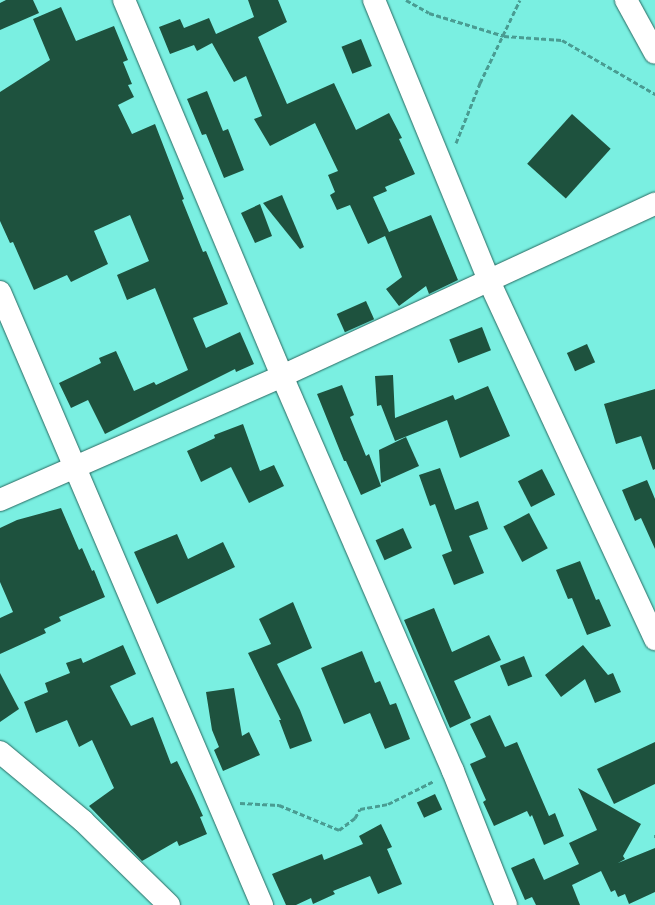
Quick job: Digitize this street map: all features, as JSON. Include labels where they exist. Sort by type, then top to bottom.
[{"type":"street","points":[[124,0],[282,376],[453,771],[506,905]]},
{"type":"street","points":[[374,0],[490,281],[655,639]]},
{"type":"street","points":[[626,0],[655,53]]},
{"type":"street","points":[[0,500],[282,376],[655,204]]},
{"type":"street","points":[[0,292],[262,905]]},
{"type":"street","points":[[0,752],[83,821],[169,905]]},
{"type":"path","points":[[406,0],[429,13],[504,36],[562,40],[655,94]]},
{"type":"path","points":[[444,171],[480,83],[520,0]]},
{"type":"path","points":[[224,815],[240,803],[279,805],[338,830],[355,818],[360,810],[388,804],[453,771]]},
{"type":"building","points":[[6,0],[33,0],[39,13],[0,30],[0,3]]},
{"type":"building","points":[[248,0],[278,0],[287,22],[258,37],[287,104],[334,83],[356,130],[389,113],[402,138],[399,139],[415,174],[385,187],[387,191],[373,197],[389,232],[431,215],[458,280],[429,294],[426,286],[399,306],[386,289],[402,277],[385,236],[368,244],[350,205],[337,210],[330,195],[335,192],[328,175],[338,171],[315,123],[270,146],[254,119],[262,116],[246,76],[234,82],[212,43],[197,51],[194,45],[170,54],[159,27],[180,19],[184,28],[209,18],[216,34],[254,17]]},
{"type":"building","points":[[61,7],[76,41],[114,26],[128,60],[123,62],[132,84],[128,85],[134,97],[118,105],[132,134],[155,124],[203,252],[206,251],[228,304],[193,318],[206,348],[240,332],[254,364],[236,372],[235,369],[105,434],[88,400],[71,408],[59,383],[101,363],[99,358],[116,351],[134,391],[154,382],[156,385],[188,370],[155,288],[127,300],[117,275],[149,261],[130,215],[94,231],[108,264],[71,282],[67,275],[34,290],[13,242],[10,243],[0,221],[0,92],[50,60],[33,19]]},
{"type":"building","points":[[361,39],[372,66],[352,74],[342,47]]},
{"type":"building","points":[[207,91],[223,131],[228,129],[244,170],[224,178],[206,134],[202,135],[187,99]]},
{"type":"building","points":[[572,114],[611,149],[566,199],[527,164]]},
{"type":"building","points":[[282,195],[304,247],[300,249],[263,203]]},
{"type":"building","points":[[260,204],[272,236],[255,243],[241,213]]},
{"type":"building","points":[[366,301],[374,319],[345,332],[337,314]]},
{"type":"building","points":[[482,327],[491,350],[458,363],[449,340]]},
{"type":"building","points":[[587,344],[595,362],[575,371],[567,353]]},
{"type":"building","points":[[393,375],[395,418],[453,395],[455,400],[488,386],[510,436],[460,458],[447,420],[395,441],[381,405],[377,406],[375,376]]},
{"type":"building","points":[[342,385],[354,415],[350,417],[366,456],[369,454],[381,486],[361,495],[346,461],[344,461],[317,394]]},
{"type":"building","points":[[655,389],[655,469],[653,470],[641,436],[616,444],[604,404]]},
{"type":"building","points":[[243,424],[260,471],[274,465],[284,486],[249,503],[231,467],[201,482],[187,451],[215,438],[214,435]]},
{"type":"building","points":[[406,437],[419,466],[381,483],[379,450]]},
{"type":"building","points":[[440,468],[455,510],[478,501],[488,529],[469,536],[484,573],[454,585],[442,555],[452,551],[435,504],[430,506],[419,475]]},
{"type":"building","points":[[542,469],[555,495],[531,507],[518,481]]},
{"type":"building","points":[[647,480],[655,499],[655,549],[641,518],[635,521],[622,490]]},
{"type":"building","points":[[61,508],[79,550],[82,548],[92,571],[94,570],[105,597],[59,617],[61,621],[44,629],[46,633],[0,654],[0,618],[13,612],[0,582],[0,528],[17,520]]},
{"type":"building","points":[[529,513],[548,548],[522,562],[503,527]]},
{"type":"building","points":[[403,528],[412,548],[385,560],[376,540]]},
{"type":"building","points":[[177,534],[188,559],[223,542],[235,567],[157,604],[134,552]]},
{"type":"building","points":[[580,561],[596,600],[599,599],[611,626],[587,635],[572,598],[568,599],[556,570]]},
{"type":"building","points":[[293,602],[312,648],[277,664],[300,710],[312,741],[290,749],[279,720],[281,720],[248,653],[271,644],[259,619]]},
{"type":"building","points":[[434,608],[452,652],[489,635],[501,660],[454,681],[471,718],[450,728],[404,620]]},
{"type":"building","points":[[123,645],[136,674],[110,686],[131,726],[153,717],[171,764],[177,761],[194,796],[203,816],[200,817],[207,834],[179,846],[177,841],[142,861],[89,806],[114,788],[92,740],[79,747],[67,720],[36,733],[24,702],[48,692],[45,683],[70,673],[66,663],[81,658],[83,663]]},
{"type":"building","points":[[583,645],[608,675],[613,673],[621,692],[595,703],[585,679],[561,697],[545,675]]},
{"type":"building","points":[[362,651],[375,683],[380,681],[390,705],[396,703],[410,739],[385,749],[370,713],[344,724],[321,668]]},
{"type":"building","points":[[524,656],[532,676],[508,686],[500,666]]},
{"type":"building","points":[[0,673],[19,709],[0,722]]},
{"type":"building","points":[[234,688],[242,736],[249,732],[260,755],[223,771],[214,750],[219,747],[212,730],[206,692]]},
{"type":"building","points":[[490,715],[505,747],[517,742],[549,816],[555,813],[564,836],[544,845],[532,815],[530,817],[527,811],[494,826],[483,802],[486,800],[470,764],[486,757],[470,724]]},
{"type":"building","points":[[655,742],[655,784],[614,804],[597,769]]},
{"type":"building","points":[[578,788],[641,824],[623,856],[625,859],[618,863],[655,848],[655,892],[629,904],[625,894],[618,897],[615,890],[611,892],[601,871],[572,885],[580,905],[536,905],[532,897],[525,900],[511,868],[534,858],[544,880],[579,864],[569,843],[597,830]]},
{"type":"building","points":[[435,794],[442,809],[424,818],[417,802]]},
{"type":"building","points":[[381,824],[392,847],[387,849],[402,884],[378,894],[370,876],[333,891],[335,894],[313,904],[311,898],[296,905],[286,905],[272,874],[322,854],[324,860],[363,844],[359,836]]}]
